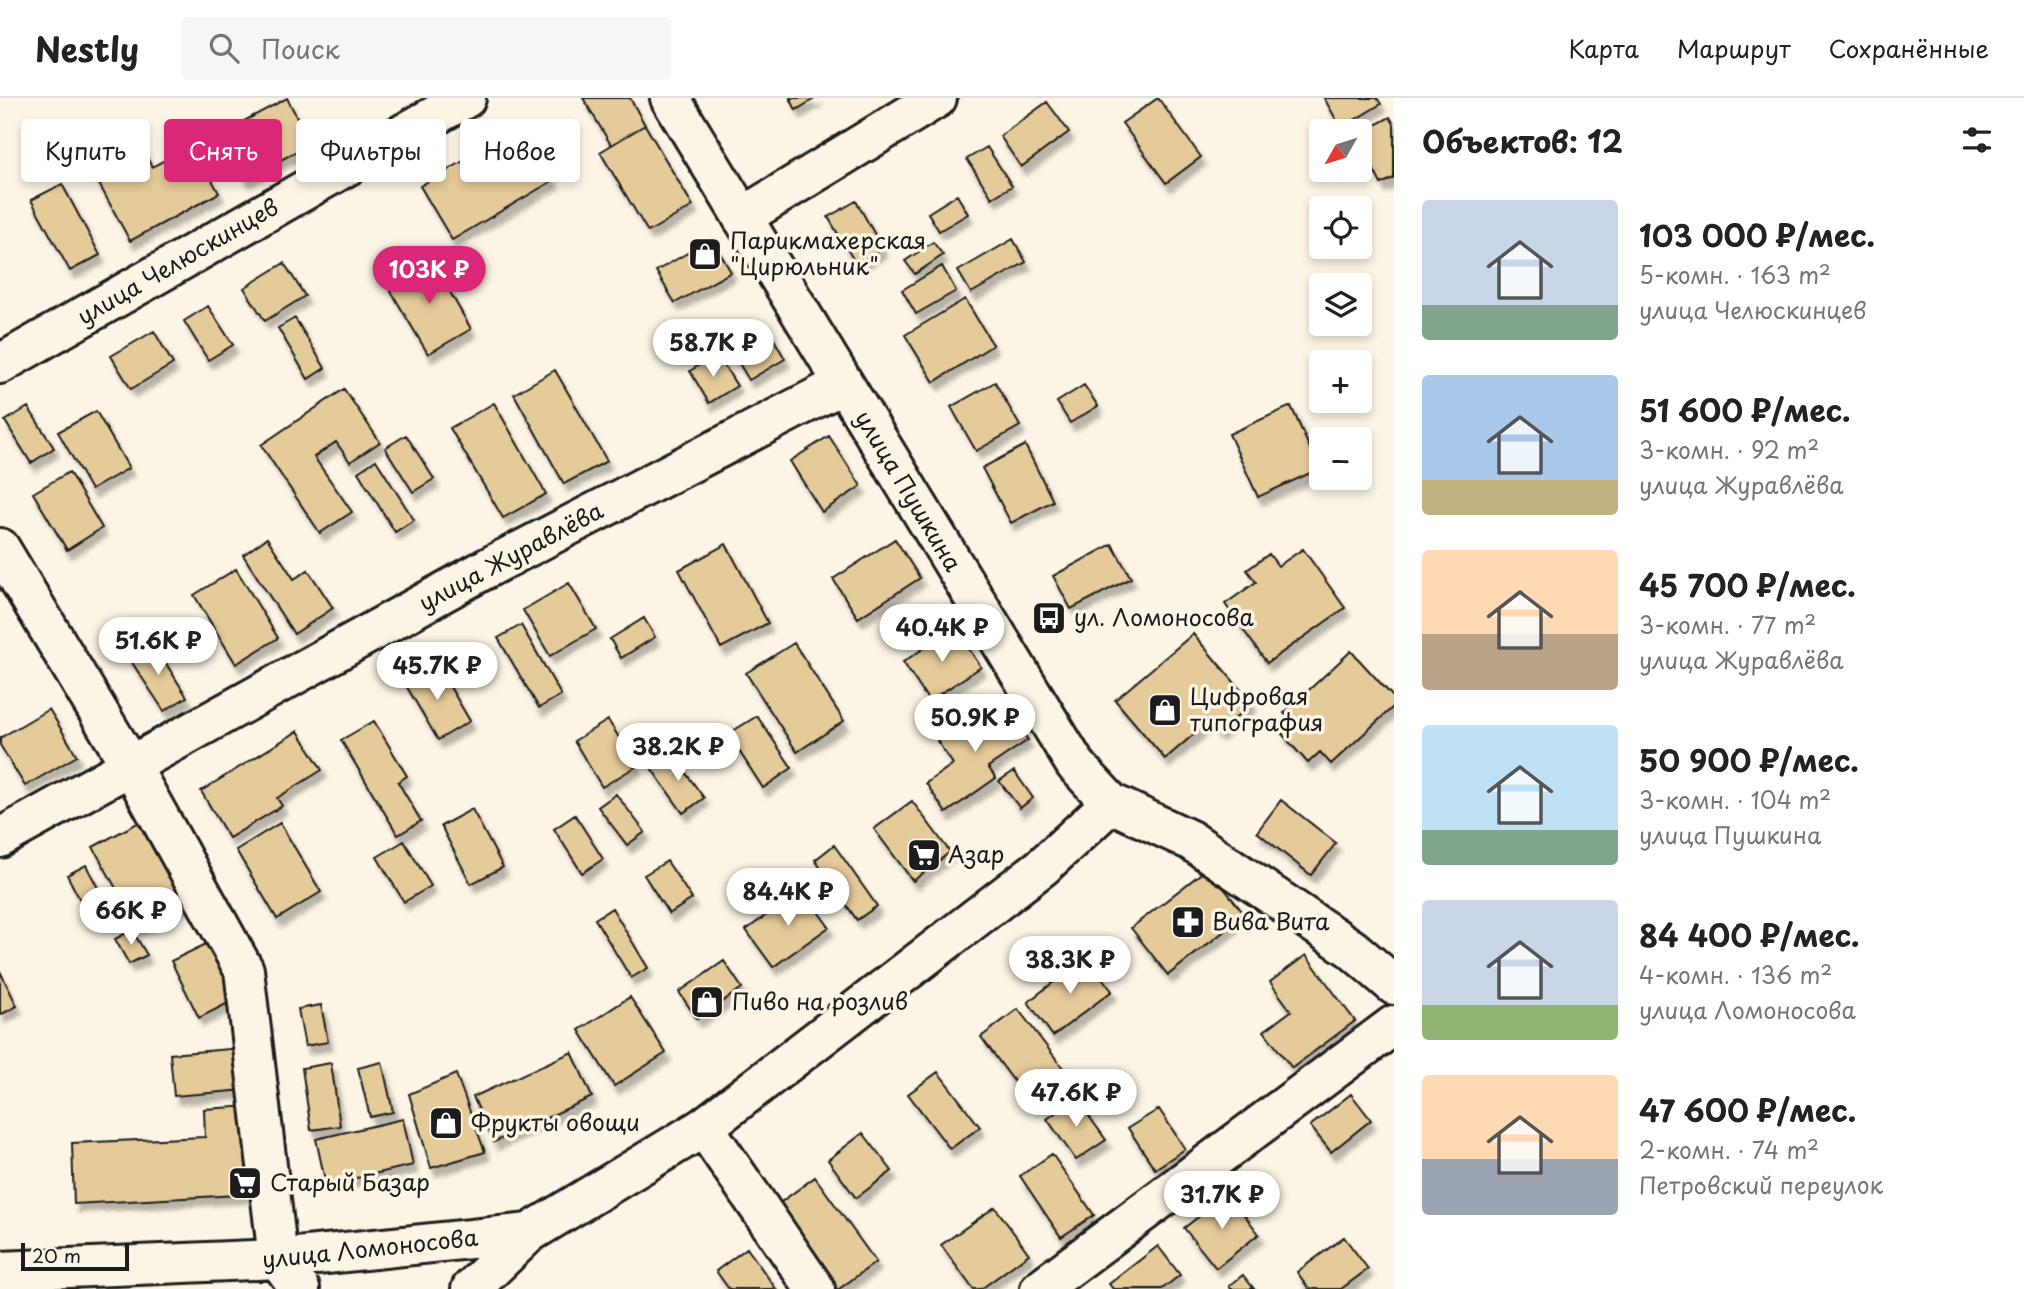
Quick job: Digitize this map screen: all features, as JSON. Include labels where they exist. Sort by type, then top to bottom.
[{"type":"street","name":"улица Челюскинцев","points":[[0,364],[466,98]]},
{"type":"street","name":"улица Пушкина","points":[[670,98],[1075,764],[1111,803],[1190,840],[1352,949],[1394,985]]},
{"type":"street","points":[[742,217],[937,98]]},
{"type":"street","name":"улица Журавлёва","points":[[0,838],[132,768],[489,567],[843,384]]},
{"type":"street","points":[[0,548],[132,768],[244,970],[278,1259],[300,1289]]},
{"type":"street","points":[[471,1289],[529,1233],[704,1127],[1042,867],[1111,803]]},
{"type":"street","points":[[1040,1289],[1394,1025]]},
{"type":"street","points":[[704,1127],[815,1289]]},
{"type":"street","name":"улица Ломоносова","points":[[0,1271],[278,1259],[529,1233]]},
{"type":"building","points":[[287,98],[298,119],[296,152],[282,159],[282,119],[248,119]]},
{"type":"building","points":[[583,98],[630,98],[645,125],[611,145]]},
{"type":"building","points":[[790,98],[816,98],[796,110]]},
{"type":"building","points":[[1158,98],[1201,157],[1166,183],[1122,123]]},
{"type":"building","points":[[1324,98],[1377,98],[1381,104],[1356,119],[1336,119]]},
{"type":"building","points":[[1047,102],[1069,132],[1021,167],[1000,136]]},
{"type":"building","points":[[1390,117],[1394,124],[1394,178],[1381,184],[1372,166],[1372,127]]},
{"type":"building","points":[[645,125],[693,206],[648,232],[600,152]]},
{"type":"building","points":[[987,147],[1012,186],[992,198],[967,159]]},
{"type":"building","points":[[164,161],[164,182],[213,182],[219,193],[130,241],[98,182],[150,182],[150,163],[152,167]]},
{"type":"building","points":[[460,163],[460,182],[551,182],[452,240],[420,186],[427,182],[446,182],[446,171]]},
{"type":"building","points":[[62,184],[100,255],[70,271],[31,200]]},
{"type":"building","points":[[957,195],[968,214],[939,231],[928,213]]},
{"type":"building","points":[[856,201],[883,249],[856,264],[828,217]]},
{"type":"building","points":[[712,239],[731,272],[675,303],[656,271]]},
{"type":"building","points":[[1013,239],[1026,262],[971,293],[958,271]]},
{"type":"building","points":[[933,242],[943,255],[915,274],[905,261]]},
{"type":"building","points":[[430,257],[471,329],[428,354],[386,283]]},
{"type":"building","points":[[284,263],[305,296],[265,321],[244,288]]},
{"type":"building","points":[[942,266],[956,291],[916,314],[902,290]]},
{"type":"building","points":[[965,299],[993,345],[934,382],[905,335]]},
{"type":"building","points":[[208,306],[233,345],[208,360],[184,321]]},
{"type":"building","points":[[295,318],[325,368],[308,379],[278,328]]},
{"type":"building","points":[[768,329],[785,359],[749,380],[731,350]]},
{"type":"building","points":[[154,331],[173,364],[131,389],[111,356]]},
{"type":"building","points":[[717,354],[737,386],[709,403],[690,371]]},
{"type":"building","points":[[555,370],[607,461],[564,484],[514,394]]},
{"type":"building","points":[[995,382],[1020,426],[976,451],[951,407]]},
{"type":"building","points":[[1084,385],[1098,406],[1070,423],[1057,402]]},
{"type":"building","points":[[344,389],[380,442],[350,462],[336,442],[314,457],[352,512],[320,533],[261,445]]},
{"type":"building","points":[[494,403],[546,494],[503,518],[450,428]]},
{"type":"building","points":[[1291,406],[1309,446],[1309,474],[1258,497],[1229,434]]},
{"type":"building","points":[[28,407],[54,448],[31,463],[5,421]]},
{"type":"building","points":[[96,411],[129,468],[91,490],[58,432]]},
{"type":"building","points":[[406,435],[434,479],[413,492],[385,448]]},
{"type":"building","points":[[829,436],[861,486],[822,512],[790,461]]},
{"type":"building","points":[[1025,445],[1053,501],[1011,523],[982,468]]},
{"type":"building","points":[[376,460],[414,520],[395,532],[358,472]]},
{"type":"building","points":[[69,472],[102,528],[67,550],[33,493]]},
{"type":"building","points":[[267,538],[294,579],[308,570],[333,608],[294,634],[243,555]]},
{"type":"building","points":[[895,539],[920,578],[858,618],[833,579]]},
{"type":"building","points":[[726,544],[768,623],[721,648],[679,570]]},
{"type":"building","points":[[1112,544],[1131,578],[1071,609],[1053,576]]},
{"type":"building","points":[[1303,549],[1345,608],[1267,663],[1225,604],[1256,582],[1247,570],[1269,554],[1278,566]]},
{"type":"building","points":[[236,569],[278,638],[236,664],[194,595]]},
{"type":"building","points":[[569,583],[596,629],[550,656],[523,610]]},
{"type":"building","points":[[644,618],[655,637],[621,658],[610,639]]},
{"type":"building","points":[[521,625],[561,695],[539,708],[498,638]]},
{"type":"building","points":[[955,628],[981,667],[929,701],[903,662]]},
{"type":"building","points":[[1193,634],[1252,703],[1218,733],[1208,722],[1165,759],[1115,700]]},
{"type":"building","points":[[153,643],[187,697],[164,711],[129,658]]},
{"type":"building","points":[[794,643],[844,721],[797,752],[746,673]]},
{"type":"building","points":[[1351,651],[1394,698],[1394,706],[1331,764],[1320,752],[1308,763],[1282,734],[1293,724],[1284,713]]},
{"type":"building","points":[[436,663],[470,721],[438,740],[404,682]]},
{"type":"building","points":[[999,698],[1028,740],[988,767],[996,778],[946,813],[926,783],[953,764],[937,741]]},
{"type":"building","points":[[49,709],[77,756],[25,786],[0,745],[0,738]]},
{"type":"building","points":[[757,716],[792,768],[763,788],[728,734]]},
{"type":"building","points":[[608,720],[637,766],[602,787],[574,741]]},
{"type":"building","points":[[374,721],[407,776],[398,782],[421,821],[398,835],[341,740]]},
{"type":"building","points":[[298,731],[322,770],[277,798],[282,806],[229,838],[201,791]]},
{"type":"building","points":[[672,754],[704,798],[683,813],[651,768]]},
{"type":"building","points":[[1014,771],[1033,798],[1020,808],[999,781]]},
{"type":"building","points":[[616,794],[645,832],[627,845],[598,807]]},
{"type":"building","points":[[1281,800],[1336,843],[1311,875],[1257,832]]},
{"type":"building","points":[[912,801],[950,852],[913,881],[874,829]]},
{"type":"building","points":[[472,809],[503,867],[471,884],[441,826]]},
{"type":"building","points":[[575,815],[603,859],[582,873],[554,829]]},
{"type":"building","points":[[141,821],[186,902],[138,928],[93,847]]},
{"type":"building","points":[[280,823],[321,892],[277,919],[236,850]]},
{"type":"building","points":[[404,841],[431,886],[404,902],[377,857]]},
{"type":"building","points":[[834,845],[877,906],[857,920],[815,860]]},
{"type":"building","points":[[667,861],[692,899],[669,914],[644,875]]},
{"type":"building","points":[[86,865],[99,890],[80,900],[67,875]]},
{"type":"building","name":"Вива Вита","points":[[1208,868],[1245,915],[1168,975],[1131,928]]},
{"type":"building","points":[[802,889],[829,927],[773,967],[746,930]]},
{"type":"building","points":[[612,908],[648,968],[631,978],[595,919]]},
{"type":"building","points":[[132,930],[147,955],[129,964],[115,939]]},
{"type":"building","points":[[208,943],[236,999],[199,1018],[171,961]]},
{"type":"building","points":[[1306,955],[1355,1021],[1292,1068],[1264,1031],[1291,1011],[1270,982]]},
{"type":"building","points":[[1086,957],[1112,991],[1053,1036],[1028,1002]]},
{"type":"building","points":[[724,961],[742,988],[697,1019],[679,992]]},
{"type":"building","points":[[0,971],[17,1006],[0,1015]]},
{"type":"building","points":[[630,997],[666,1053],[614,1086],[579,1030]]},
{"type":"building","points":[[321,1005],[328,1042],[305,1046],[298,1009]]},
{"type":"building","points":[[1018,1009],[1063,1068],[1025,1096],[981,1037]]},
{"type":"building","points":[[242,1048],[245,1090],[174,1096],[170,1054]]},
{"type":"building","points":[[572,1052],[592,1097],[494,1142],[473,1097]]},
{"type":"building","points":[[382,1062],[393,1112],[370,1117],[358,1068]]},
{"type":"building","points":[[331,1063],[340,1126],[311,1130],[302,1068]]},
{"type":"building","points":[[938,1072],[980,1127],[950,1149],[908,1094]]},
{"type":"building","name":"Фрукты овощи","points":[[456,1074],[485,1152],[431,1168],[409,1094]]},
{"type":"building","points":[[1351,1094],[1371,1120],[1331,1152],[1310,1126]]},
{"type":"building","points":[[1076,1098],[1106,1140],[1076,1160],[1047,1119]]},
{"type":"building","points":[[252,1106],[256,1194],[74,1204],[72,1143],[205,1137],[204,1109]]},
{"type":"building","points":[[1159,1109],[1185,1149],[1155,1169],[1128,1128]]},
{"type":"building","points":[[403,1119],[413,1165],[326,1185],[316,1139]]},
{"type":"building","points":[[863,1133],[892,1171],[856,1198],[828,1160]]},
{"type":"building","points":[[1052,1154],[1094,1215],[1061,1237],[1020,1176]]},
{"type":"building","points":[[815,1177],[876,1262],[839,1289],[831,1289],[773,1208]]},
{"type":"building","points":[[1228,1194],[1259,1234],[1216,1268],[1184,1228]]},
{"type":"building","points":[[995,1207],[1029,1254],[981,1289],[973,1289],[941,1245]]},
{"type":"building","points":[[1344,1237],[1368,1269],[1341,1289],[1309,1289],[1297,1272]]},
{"type":"building","points":[[1158,1246],[1180,1275],[1162,1289],[1113,1289],[1109,1284]]},
{"type":"building","points":[[747,1248],[776,1289],[729,1289],[716,1271]]},
{"type":"building","points":[[1243,1275],[1254,1289],[1231,1289],[1229,1286]]},
{"type":"place","name":"Парикмахерская \"Цирюльник\"","points":[[705,254]]},
{"type":"place","name":"ул. Ломоносова","points":[[1049,618]]},
{"type":"place","name":"Цифровая типография","points":[[1165,710]]},
{"type":"place","name":"Азар","points":[[924,855]]},
{"type":"place","name":"Вива Вита","points":[[1188,922]]},
{"type":"place","name":"Пиво на розлив","points":[[707,1002]]},
{"type":"place","name":"Фрукты овощи","points":[[446,1123]]},
{"type":"place","name":"Старый Базар","points":[[245,1183]]}]
